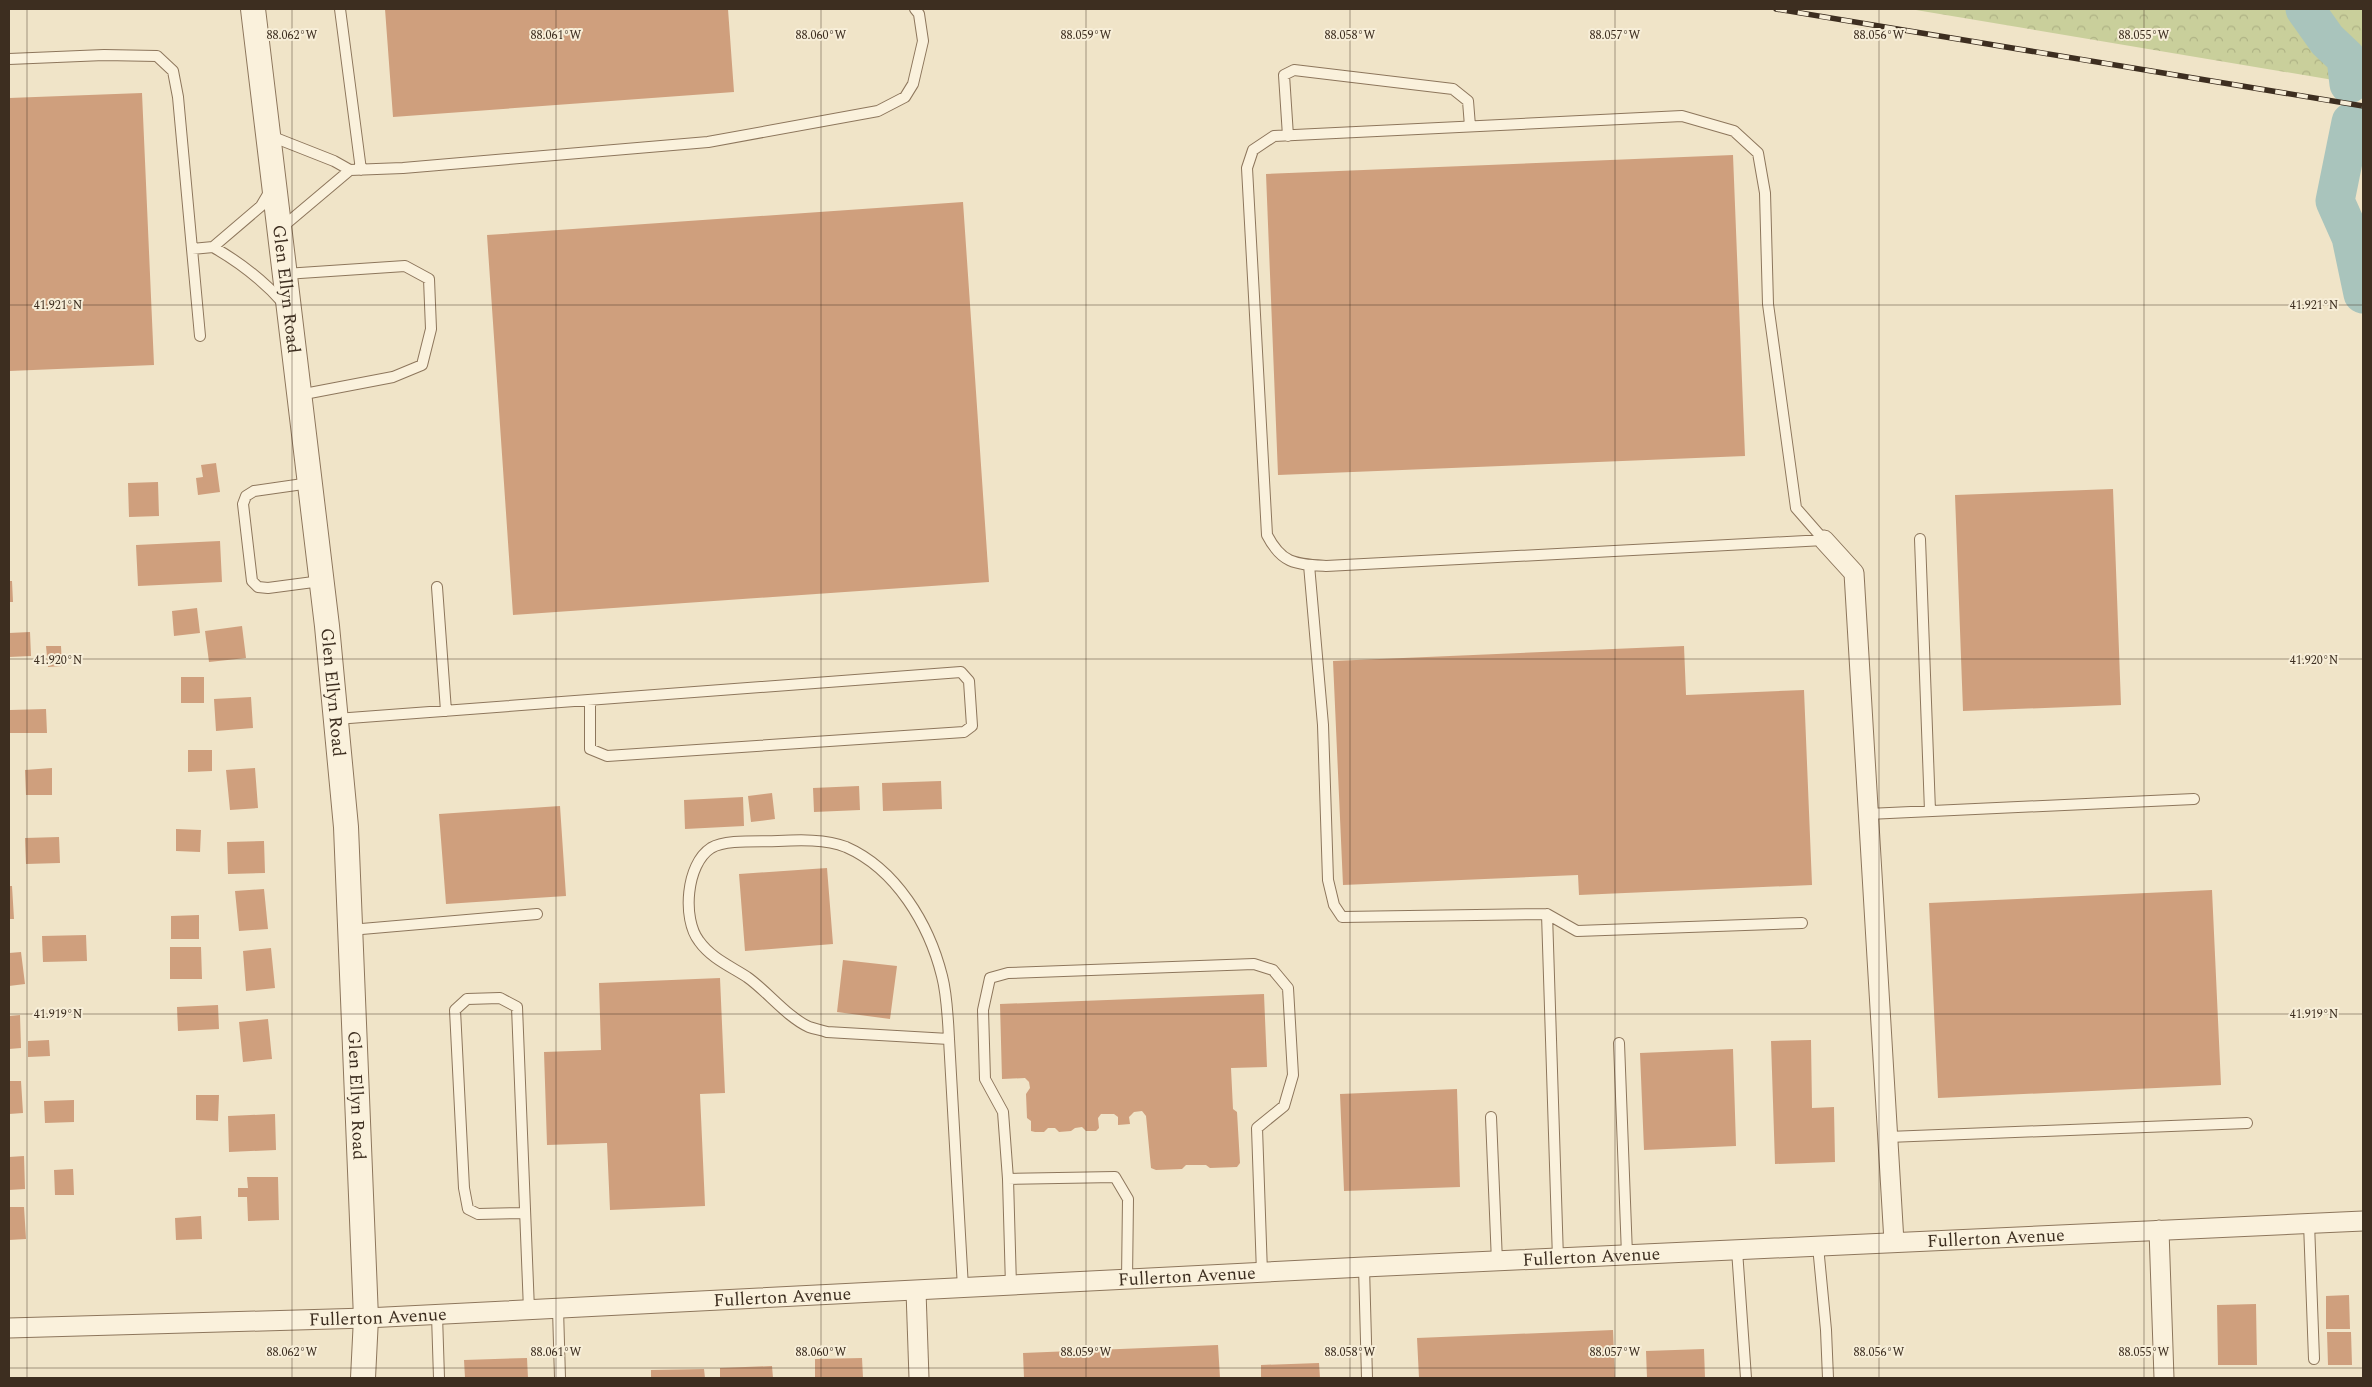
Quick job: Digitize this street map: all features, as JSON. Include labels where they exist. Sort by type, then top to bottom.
[{"type":"street","name":"Glen Ellyn Road","points":[[253,9],[310,483],[346,827],[366,1318],[363,1378]]},
{"type":"street","points":[[1824,540],[1854,572],[1894,1242]]},
{"type":"street","name":"Fullerton Avenue","points":[[9,1328],[437,1315],[1364,1267],[2363,1221]]},
{"type":"street","points":[[2159,1230],[2164,1378]]},
{"type":"street","points":[[916,1291],[919,1378]]},
{"type":"lane","points":[[340,9],[361,170]]},
{"type":"lane","points":[[268,135],[334,161],[350,170],[361,170],[708,142],[878,111],[905,97],[913,84],[923,41],[919,14],[915,9]]},
{"type":"lane","points":[[9,59],[104,55],[157,56],[173,70],[178,97],[200,336]]},
{"type":"lane","points":[[1288,136],[1284,75],[1294,70],[1453,89],[1468,101],[1470,126]]},
{"type":"lane","points":[[1682,116],[1734,131],[1758,153],[1765,193],[1768,304],[1796,508],[1824,540],[1310,565],[1289,562],[1275,552],[1267,535],[1247,168],[1252,150],[1274,136],[1682,116]]},
{"type":"lane","points":[[279,230],[350,170]]},
{"type":"lane","points":[[192,249],[213,247],[261,206],[274,184]]},
{"type":"lane","points":[[213,247],[239,262],[268,285],[289,310]]},
{"type":"lane","points":[[284,274],[405,266],[429,279],[431,329],[422,365],[393,377],[299,395]]},
{"type":"lane","points":[[310,483],[254,491],[246,496],[243,504],[252,581],[258,587],[268,588],[321,581]]},
{"type":"lane","points":[[1920,539],[1930,811]]},
{"type":"lane","points":[[1310,565],[1323,725],[1328,880],[1334,905],[1342,917],[1547,914],[1577,931],[1802,922]]},
{"type":"lane","points":[[437,587],[446,711]]},
{"type":"lane","points":[[336,719],[961,672],[970,681],[972,726],[964,732],[607,756],[590,749],[590,701]]},
{"type":"lane","points":[[1868,814],[2194,799]]},
{"type":"lane","points":[[949,1040],[827,1032],[808,1026],[750,979],[710,954],[697,940],[689,916],[690,880],[698,863],[710,848],[725,843],[806,840],[844,846],[874,863],[913,904],[933,947],[943,976],[949,1040],[963,1288]]},
{"type":"lane","points":[[350,930],[537,914]]},
{"type":"lane","points":[[1547,914],[1558,1259]]},
{"type":"lane","points":[[1011,1286],[1008,1179],[1002,1112],[985,1080],[983,1010],[990,978],[1008,972],[1254,964],[1273,970],[1288,988],[1292,1074],[1284,1106],[1257,1128],[1262,1273]]},
{"type":"lane","points":[[525,1213],[478,1214],[468,1209],[464,1188],[455,1010],[467,999],[500,998],[517,1006],[530,1310]]},
{"type":"lane","points":[[1619,1043],[1627,1255]]},
{"type":"lane","points":[[1492,1117],[1497,1262]]},
{"type":"lane","points":[[1888,1137],[2247,1123]]},
{"type":"lane","points":[[1008,1179],[1116,1177],[1128,1199],[1127,1280]]},
{"type":"lane","points":[[2308,1223],[2314,1359]]},
{"type":"lane","points":[[1818,1246],[1826,1330],[1828,1378]]},
{"type":"lane","points":[[1737,1250],[1746,1378]]},
{"type":"lane","points":[[1364,1267],[1368,1378]]},
{"type":"lane","points":[[558,1309],[560,1378]]},
{"type":"lane","points":[[437,1315],[438,1378]]},
{"type":"green space","points":[[1910,9],[2363,9],[2363,85]]},
{"type":"building","points":[[385,9],[728,9],[734,92],[393,117]]},
{"type":"building","points":[[142,93],[154,365],[9,371],[9,98]]},
{"type":"building","points":[[1733,155],[1745,456],[1278,475],[1266,174]]},
{"type":"building","points":[[963,202],[989,582],[513,615],[487,235]]},
{"type":"building","points":[[216,463],[220,492],[198,495],[196,478],[203,477],[201,465]]},
{"type":"building","points":[[158,482],[159,516],[129,517],[128,483]]},
{"type":"building","points":[[2113,489],[2121,705],[1963,711],[1955,495]]},
{"type":"building","points":[[220,541],[222,582],[138,586],[136,545]]},
{"type":"building","points":[[9,581],[12,581],[13,602],[9,602]]},
{"type":"building","points":[[197,608],[200,633],[174,636],[172,611]]},
{"type":"building","points":[[242,626],[246,658],[209,662],[205,631]]},
{"type":"building","points":[[30,632],[31,656],[9,657],[9,633]]},
{"type":"building","points":[[46,646],[61,646],[62,666],[48,667]]},
{"type":"building","points":[[1684,646],[1686,695],[1804,690],[1812,885],[1579,895],[1578,875],[1343,885],[1333,661]]},
{"type":"building","points":[[181,677],[204,677],[204,703],[181,703]]},
{"type":"building","points":[[251,697],[253,728],[216,731],[214,699]]},
{"type":"building","points":[[46,709],[47,733],[10,733],[10,710]]},
{"type":"building","points":[[188,750],[212,750],[212,771],[188,772]]},
{"type":"building","points":[[52,768],[52,795],[26,795],[25,770]]},
{"type":"building","points":[[255,768],[258,808],[230,810],[226,770]]},
{"type":"building","points":[[941,781],[942,809],[883,811],[882,783]]},
{"type":"building","points":[[859,786],[860,810],[814,812],[813,788]]},
{"type":"building","points":[[772,793],[775,819],[751,822],[748,796]]},
{"type":"building","points":[[743,797],[744,826],[685,829],[684,800]]},
{"type":"building","points":[[560,806],[566,896],[446,904],[439,814]]},
{"type":"building","points":[[176,829],[201,830],[200,852],[176,851]]},
{"type":"building","points":[[59,837],[60,863],[26,864],[25,838]]},
{"type":"building","points":[[264,841],[265,873],[228,874],[227,842]]},
{"type":"building","points":[[827,868],[833,944],[745,951],[739,874]]},
{"type":"building","points":[[9,886],[12,886],[14,919],[9,919]]},
{"type":"building","points":[[264,889],[268,929],[239,931],[235,891]]},
{"type":"building","points":[[2212,890],[2221,1085],[1938,1098],[1929,903]]},
{"type":"building","points":[[199,915],[199,939],[171,939],[171,916]]},
{"type":"building","points":[[86,935],[87,961],[43,962],[42,936]]},
{"type":"building","points":[[170,947],[201,947],[202,979],[170,979]]},
{"type":"building","points":[[271,948],[275,988],[246,991],[243,951]]},
{"type":"building","points":[[21,952],[25,984],[9,986],[9,953]]},
{"type":"building","points":[[843,960],[897,966],[890,1019],[837,1012]]},
{"type":"building","points":[[720,978],[725,1093],[700,1094],[705,1206],[610,1210],[607,1143],[547,1145],[544,1052],[601,1050],[599,983]]},
{"type":"building","points":[[1264,994],[1267,1067],[1231,1068],[1233,1109],[1237,1112],[1240,1163],[1237,1167],[1210,1168],[1206,1165],[1186,1165],[1182,1169],[1156,1170],[1151,1168],[1146,1116],[1142,1111],[1134,1112],[1129,1117],[1130,1124],[1118,1125],[1118,1117],[1114,1114],[1101,1114],[1098,1118],[1099,1128],[1096,1131],[1086,1131],[1082,1127],[1071,1131],[1059,1132],[1055,1128],[1048,1128],[1044,1132],[1031,1131],[1031,1121],[1027,1118],[1026,1094],[1030,1088],[1029,1082],[1025,1078],[1002,1079],[1000,1004]]},
{"type":"building","points":[[218,1005],[219,1029],[178,1031],[177,1007]]},
{"type":"building","points":[[20,1015],[21,1048],[9,1049],[9,1016]]},
{"type":"building","points":[[268,1019],[272,1059],[243,1062],[239,1022]]},
{"type":"building","points":[[49,1040],[50,1056],[28,1057],[28,1041]]},
{"type":"building","points":[[1811,1040],[1812,1108],[1834,1107],[1835,1162],[1775,1164],[1771,1041]]},
{"type":"building","points":[[1733,1049],[1736,1146],[1644,1150],[1640,1053]]},
{"type":"building","points":[[9,1081],[21,1081],[23,1113],[9,1114]]},
{"type":"building","points":[[1457,1089],[1460,1187],[1344,1191],[1340,1094]]},
{"type":"building","points":[[196,1095],[219,1095],[218,1121],[196,1120]]},
{"type":"building","points":[[74,1100],[74,1122],[45,1123],[44,1101]]},
{"type":"building","points":[[275,1114],[276,1150],[229,1152],[228,1116]]},
{"type":"building","points":[[24,1156],[25,1189],[9,1190],[9,1157]]},
{"type":"building","points":[[73,1169],[74,1195],[55,1195],[54,1170]]},
{"type":"building","points":[[247,1177],[278,1177],[279,1220],[248,1221],[247,1197],[238,1197],[238,1188],[248,1188]]},
{"type":"building","points":[[9,1207],[24,1207],[26,1239],[9,1240]]},
{"type":"building","points":[[201,1216],[202,1239],[176,1240],[175,1218]]},
{"type":"building","points":[[2349,1295],[2350,1329],[2326,1329],[2326,1296]]},
{"type":"building","points":[[2256,1304],[2257,1365],[2218,1365],[2217,1305]]},
{"type":"building","points":[[1613,1330],[1615,1378],[1419,1378],[1417,1338]]},
{"type":"building","points":[[2327,1332],[2351,1332],[2352,1365],[2328,1365]]},
{"type":"building","points":[[1218,1345],[1220,1378],[1024,1378],[1023,1353]]},
{"type":"building","points":[[1704,1349],[1705,1378],[1647,1378],[1646,1351]]},
{"type":"building","points":[[527,1358],[528,1378],[465,1378],[464,1360]]},
{"type":"building","points":[[862,1358],[863,1378],[815,1378],[815,1359]]},
{"type":"building","points":[[1319,1363],[1320,1378],[1261,1378],[1261,1365]]},
{"type":"building","points":[[772,1366],[773,1378],[720,1378],[720,1368]]},
{"type":"building","points":[[704,1369],[705,1378],[651,1378],[651,1370]]},
{"type":"waterway","points":[[2305,9],[2327,40],[2346,58],[2349,84]]},
{"type":"waterway","points":[[2351,122],[2335,201],[2351,237],[2363,294]]},
{"type":"railway","points":[[1776,9],[2363,106]]}]
